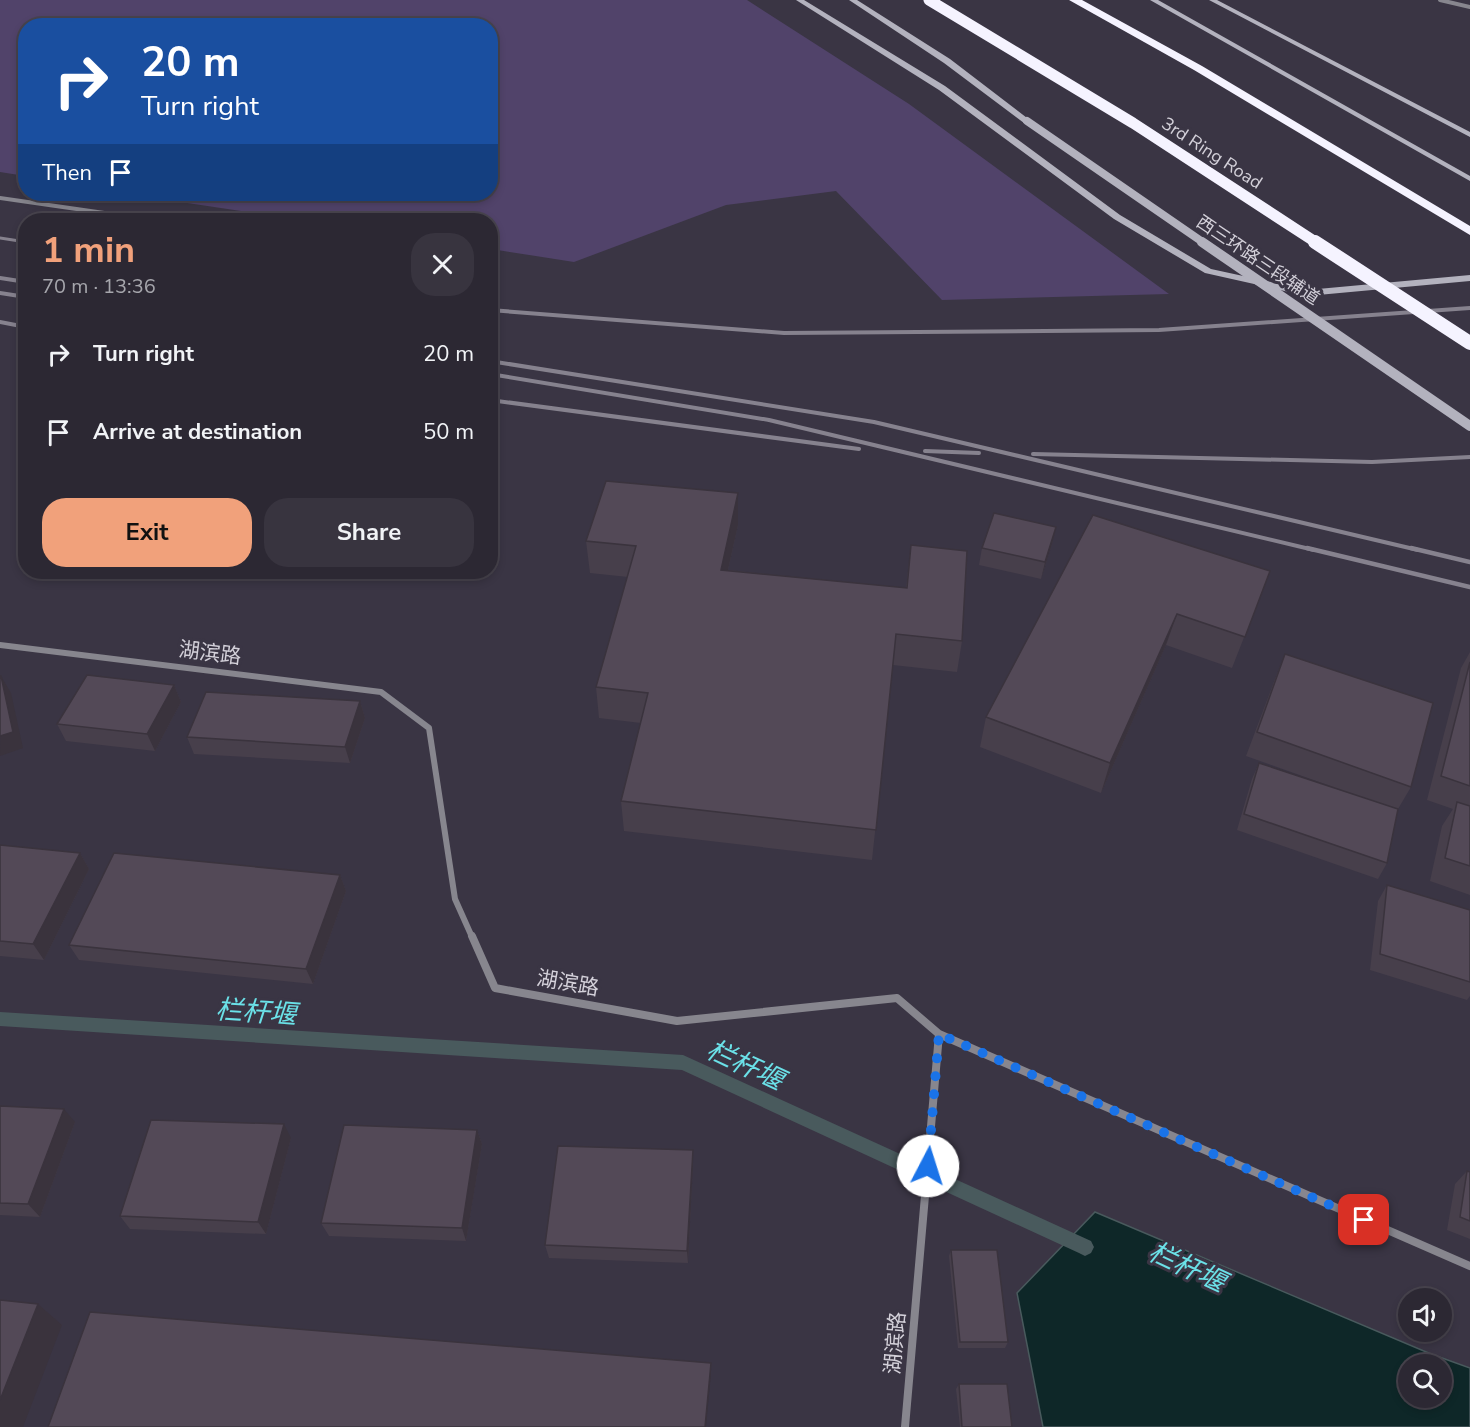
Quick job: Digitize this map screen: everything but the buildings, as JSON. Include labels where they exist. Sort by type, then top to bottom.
[{"type":"highway","name":"3rd Ring Road","points":[[929,0],[1133,123],[1470,343]]},
{"type":"highway","points":[[1074,0],[1198,68],[1470,231]]},
{"type":"main road","points":[[799,0],[942,88],[1118,217],[1208,271],[1307,293],[1470,278]]},
{"type":"main road","name":"西三环路三段辅道","points":[[852,0],[947,61],[1027,121],[1470,426]]},
{"type":"main road","points":[[1153,0],[1470,179]]},
{"type":"main road","points":[[1212,0],[1470,135]]},
{"type":"street","points":[[1440,0],[1470,7]]},
{"type":"street","points":[[0,198],[18,201]]},
{"type":"street","points":[[21,201],[104,213]]},
{"type":"street","name":"湖滨路","points":[[0,645],[381,692],[429,728],[455,899],[495,988],[677,1021],[897,998],[939,1034],[905,1427]]},
{"type":"street","points":[[939,1034],[1470,1266]]},
{"type":"shaded area","points":[[0,0],[747,0],[909,104],[1169,294],[942,300],[836,191],[726,205],[574,262],[498,250],[498,213],[254,213],[174,201],[498,201],[498,18],[18,18],[18,175],[0,172]]},
{"type":"water","points":[[1095,1212],[1431,1354],[1398,1354],[1398,1408],[1452,1408],[1452,1362],[1470,1368],[1470,1427],[1043,1427],[1017,1293]]},
{"type":"waterway","name":"栏杆堰","points":[[0,1019],[683,1063],[1085,1247]]},
{"type":"railway","points":[[0,238],[18,241]]},
{"type":"railway","points":[[0,278],[18,281]]},
{"type":"railway","points":[[0,293],[18,296]]},
{"type":"railway","points":[[498,311],[784,333],[1159,330],[1470,308]]},
{"type":"railway","points":[[0,322],[18,325]]},
{"type":"railway","points":[[498,362],[874,422],[1418,550]]},
{"type":"railway","points":[[498,375],[769,420],[1314,550]]},
{"type":"railway","points":[[498,401],[859,449]]},
{"type":"railway","points":[[925,451],[979,453]]},
{"type":"railway","points":[[1033,454],[1372,462],[1470,457]]},
{"type":"railway","points":[[1307,548],[1470,587]]},
{"type":"railway","points":[[1411,548],[1470,562]]},
{"type":"route","points":[[928,1166],[939,1034],[1364,1220]]}]
